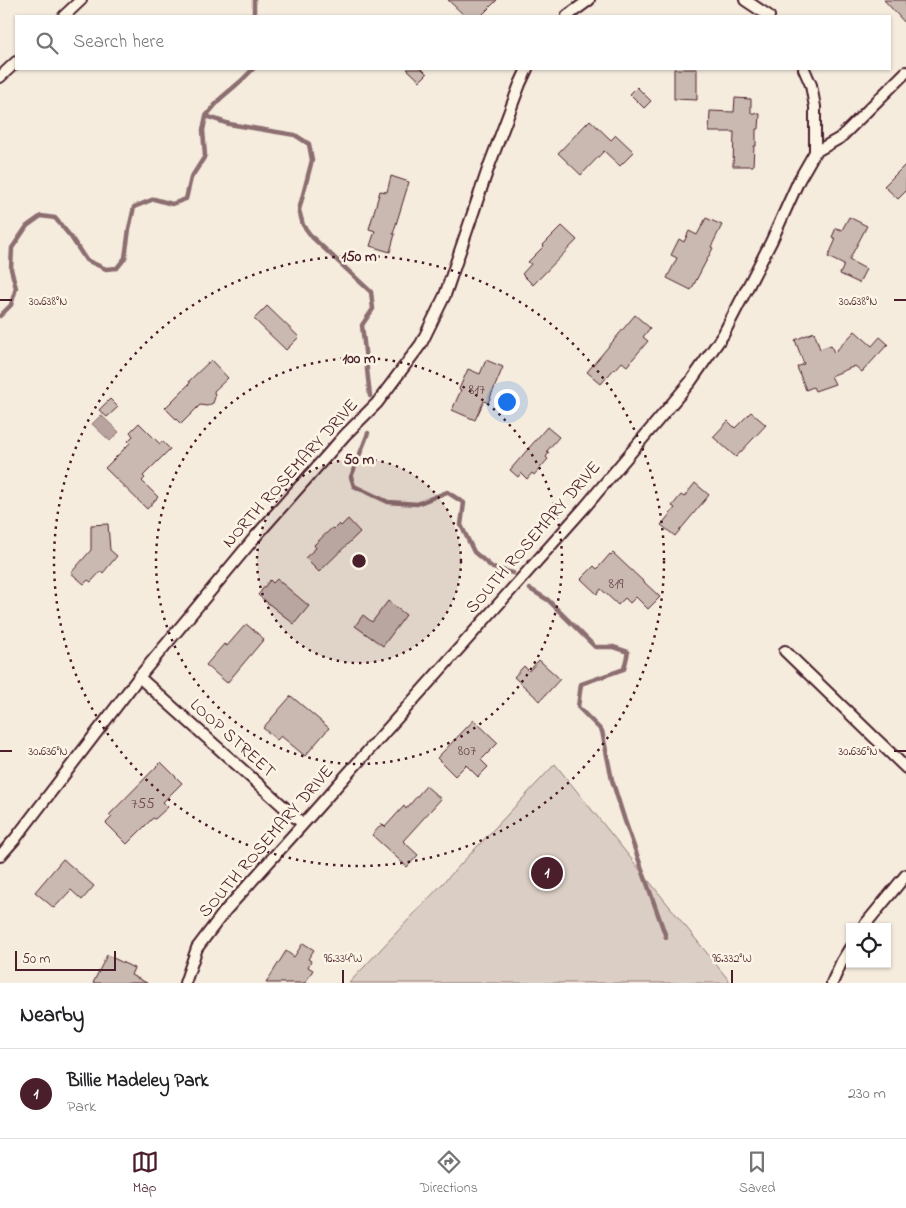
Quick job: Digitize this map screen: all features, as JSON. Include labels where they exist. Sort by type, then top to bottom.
[{"type":"street","points":[[65,15],[81,0]]},
{"type":"street","points":[[568,15],[589,0]]},
{"type":"street","points":[[745,0],[768,15]]},
{"type":"street","points":[[0,77],[15,63]]},
{"type":"street","name":"NORTH ROSEMARY DRIVE","points":[[0,856],[15,840],[140,677],[256,536],[345,435],[377,403],[421,344],[445,295],[489,166],[527,70]]},
{"type":"street","name":"SOUTH ROSEMARY DRIVE","points":[[185,983],[197,948],[225,911],[585,507],[691,381],[730,322],[815,152],[815,108],[811,85],[804,70]]},
{"type":"street","points":[[815,152],[840,138],[906,72]]},
{"type":"street","points":[[785,651],[906,768]]},
{"type":"street","name":"LOOP STREET","points":[[140,677],[304,824]]},
{"type":"street","points":[[866,923],[906,875]]},
{"type":"street","points":[[832,983],[846,954]]},
{"type":"shaded area","points":[[101,415],[119,432],[110,441],[92,424]]},
{"type":"shaded area","points":[[555,764],[731,983],[349,983]]},
{"type":"building","points":[[448,0],[497,0],[482,15],[464,15]]},
{"type":"building","points":[[884,0],[906,0],[906,24]]},
{"type":"building","points":[[408,70],[423,70],[427,74],[420,81]]},
{"type":"building","points":[[674,70],[697,70],[697,100],[674,99]]},
{"type":"building","points":[[637,87],[651,101],[644,108],[630,94]]},
{"type":"building","points":[[735,98],[751,99],[751,113],[760,114],[759,129],[756,129],[753,166],[733,166],[734,132],[709,132],[710,111],[734,112]]},
{"type":"building","points":[[590,120],[611,140],[616,135],[634,152],[620,166],[604,151],[581,175],[558,153]]},
{"type":"building","points":[[906,164],[906,191],[898,199],[884,186]]},
{"type":"building","points":[[391,176],[409,182],[393,234],[395,234],[390,252],[370,246],[375,231],[369,229],[380,191],[387,192]]},
{"type":"building","points":[[849,217],[867,226],[849,260],[866,269],[859,283],[840,274],[844,265],[828,257],[836,239],[832,237],[836,228],[842,230]]},
{"type":"building","points":[[706,218],[722,225],[711,247],[713,248],[691,290],[667,278],[677,258],[671,255],[679,239],[684,242],[689,231],[697,235]]},
{"type":"building","points":[[562,226],[577,240],[533,285],[522,274],[531,264],[528,262]]},
{"type":"building","points":[[267,306],[299,337],[286,350],[254,319]]},
{"type":"building","points":[[635,315],[650,328],[643,337],[648,341],[627,366],[622,362],[601,384],[587,372]]},
{"type":"building","points":[[855,331],[872,346],[880,337],[888,344],[862,372],[855,366],[831,376],[835,384],[815,391],[813,387],[806,390],[797,367],[804,364],[795,340],[814,332],[820,349],[831,345],[834,353]]},
{"type":"building","points":[[211,360],[228,378],[214,391],[213,403],[207,406],[200,405],[181,424],[165,408]]},
{"type":"building","points":[[486,360],[503,367],[488,403],[484,401],[475,420],[452,410],[468,369],[480,374]]},
{"type":"building","points":[[110,399],[118,407],[107,417],[99,410]]},
{"type":"building","points":[[751,412],[766,425],[736,457],[713,437],[728,421],[735,428]]},
{"type":"building","points":[[139,423],[160,444],[162,441],[170,449],[143,476],[145,478],[142,481],[158,497],[147,509],[105,468],[130,443],[128,441],[133,436],[130,432]]},
{"type":"building","points":[[547,427],[559,437],[547,451],[549,453],[546,457],[548,459],[534,475],[532,473],[527,479],[521,473],[518,477],[510,470]]},
{"type":"building","points":[[695,483],[709,495],[675,536],[661,525],[675,508],[672,506],[681,495],[684,497]]},
{"type":"building","points":[[348,519],[360,532],[319,572],[305,558],[316,548],[314,545],[332,528],[334,529],[339,524],[341,526]]},
{"type":"building","points":[[108,524],[110,550],[117,556],[103,573],[101,571],[91,582],[88,580],[84,584],[71,573],[91,550],[91,525]]},
{"type":"building","points":[[613,553],[660,597],[648,609],[636,597],[630,603],[625,598],[618,605],[601,589],[597,594],[581,579],[594,566],[597,569]]},
{"type":"building","points":[[277,579],[309,606],[294,624],[258,595],[270,580],[273,583]]},
{"type":"building","points":[[388,601],[406,615],[383,646],[355,626],[363,615],[372,622]]},
{"type":"building","points":[[246,624],[264,639],[227,683],[206,665],[224,644],[227,646]]},
{"type":"building","points":[[539,660],[560,679],[540,701],[514,677],[524,666],[529,671]]},
{"type":"building","points":[[291,696],[329,728],[305,756],[281,736],[277,740],[263,728]]},
{"type":"building","points":[[474,720],[498,743],[481,760],[488,767],[478,777],[466,765],[455,776],[437,758]]},
{"type":"building","points":[[161,762],[182,783],[163,802],[168,807],[155,819],[153,818],[127,844],[106,823],[112,817],[109,815]]},
{"type":"building","points":[[426,786],[441,799],[403,841],[418,855],[407,867],[372,835],[382,824],[385,827],[404,806],[406,809]]},
{"type":"building","points":[[63,859],[94,886],[82,900],[71,890],[54,908],[35,892]]},
{"type":"building","points":[[303,943],[314,950],[308,959],[311,961],[308,967],[313,970],[305,983],[266,983],[286,951],[294,957]]},
{"type":"building","points":[[107,955],[134,968],[131,975],[147,983],[93,983]]},
{"type":"waterway","points":[[254,0],[254,15]]},
{"type":"waterway","points":[[0,316],[11,305],[16,288],[11,269],[12,248],[27,226],[41,216],[55,218],[71,237],[86,260],[106,269],[117,268],[125,258],[134,207],[154,199],[172,204],[186,199],[191,178],[205,156],[203,130],[206,116],[221,98],[252,70]]},
{"type":"waterway","points":[[206,116],[229,124],[295,135],[309,144],[312,160],[299,210],[303,225],[312,237],[371,292],[373,309],[362,325],[370,396]]},
{"type":"waterway","points":[[368,433],[351,477],[354,486],[388,502],[417,504],[447,492],[464,503],[461,525],[474,552],[493,568],[513,573]]},
{"type":"waterway","points":[[530,589],[548,600],[595,647],[613,647],[628,652],[624,669],[581,684],[578,707],[602,731],[612,780],[666,937]]},
{"type":"place","name":"Billie Madeley Park","points":[[547,873]]}]
